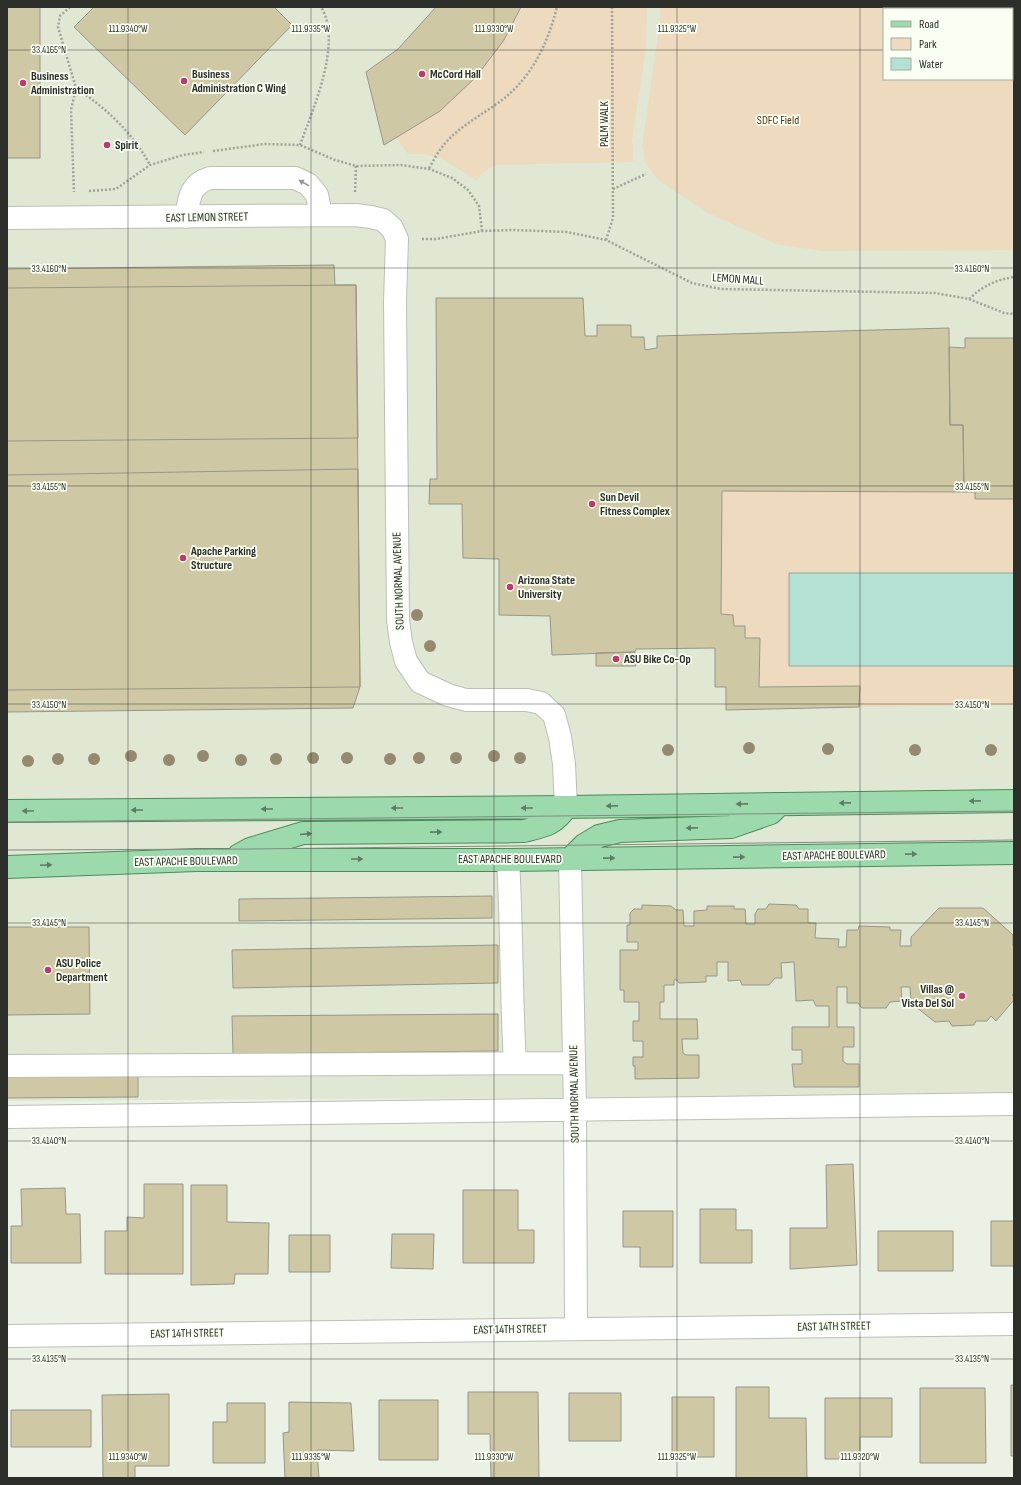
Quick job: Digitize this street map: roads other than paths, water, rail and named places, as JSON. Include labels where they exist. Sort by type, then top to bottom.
[{"type":"main road","points":[[7,811],[566,807],[1014,801]]},
{"type":"main road","points":[[570,859],[584,845],[599,836],[620,830],[731,828],[771,814],[781,804]]},
{"type":"main road","points":[[230,860],[250,849],[303,833],[524,830],[546,825],[561,816],[566,807]]},
{"type":"main road","name":"EAST APACHE BOULEVARD","points":[[7,867],[196,860],[508,860],[1014,853]]},
{"type":"street","points":[[186,217],[189,198],[194,186],[202,180],[210,178],[295,178],[308,184],[317,195],[321,215]]},
{"type":"street","name":"EAST LEMON STREET","points":[[7,218],[355,215],[383,220],[392,228],[397,239]]},
{"type":"street","name":"SOUTH NORMAL AVENUE","points":[[397,239],[395,342],[398,620],[401,642],[406,661],[420,682],[448,695],[466,700],[527,700],[541,703],[554,715],[560,737],[563,757],[566,807]]},
{"type":"street","name":"SOUTH NORMAL AVENUE","points":[[570,859],[575,1110],[576,1328]]},
{"type":"street","points":[[508,860],[511,932],[511,1000],[515,1063]]},
{"type":"street","points":[[7,1066],[574,1063]]},
{"type":"street","points":[[7,1117],[1014,1104]]},
{"type":"street","name":"EAST 14TH STREET","points":[[7,1336],[576,1328],[1014,1324]]},
{"type":"water","points":[[789,573],[1014,573],[1014,666],[789,666]]},
{"type":"tram line","points":[[7,822],[1014,811]]},
{"type":"tram line","points":[[7,850],[250,849],[1014,840]]},
{"type":"place","name":"McCord Hall","points":[[422,74]]},
{"type":"place","name":"Business Administration C Wing","points":[[184,81]]},
{"type":"place","name":"Business Administration","points":[[23,83]]},
{"type":"place","name":"Spirit","points":[[107,145]]},
{"type":"place","name":"Sun Devil Fitness Complex","points":[[592,504]]},
{"type":"place","name":"Apache Parking Structure","points":[[183,558]]},
{"type":"place","name":"Arizona State University","points":[[510,587]]},
{"type":"place","name":"ASU Bike Co-Op","points":[[616,659]]},
{"type":"place","name":"ASU Police Department","points":[[48,970]]},
{"type":"place","name":"Villas @ Vista Del Sol","points":[[962,996]]},
{"type":"park label","name":"SDFC Field","points":[[778,120]]}]
